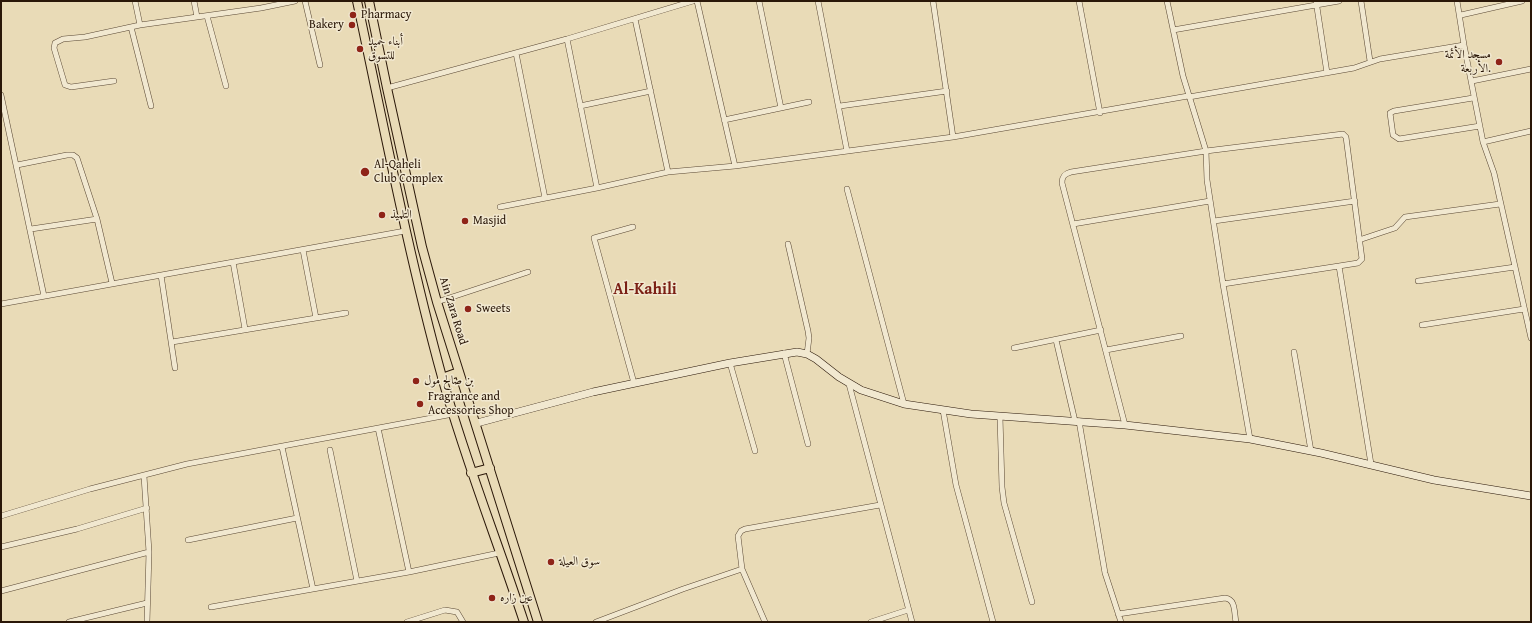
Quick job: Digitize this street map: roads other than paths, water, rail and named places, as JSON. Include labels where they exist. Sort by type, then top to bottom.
[{"type":"main road","points":[[358,1],[405,231],[442,378],[471,473],[524,622]]},
{"type":"main road","name":"Ain Zara Road","points":[[369,1],[386,88],[422,247],[437,302],[477,424],[538,622]]},
{"type":"main road","points":[[442,378],[459,372]]},
{"type":"main road","points":[[471,473],[490,468]]},
{"type":"street","points":[[136,1],[140,25]]},
{"type":"street","points":[[194,1],[197,17]]},
{"type":"street","points":[[114,81],[71,87],[65,85],[54,45],[58,40],[63,39],[140,25],[207,16],[273,3],[295,1]]},
{"type":"street","points":[[305,1],[320,66]]},
{"type":"street","points":[[386,88],[635,19],[671,4],[693,1]]},
{"type":"street","points":[[697,1],[735,166]]},
{"type":"street","points":[[759,1],[781,108]]},
{"type":"street","points":[[818,1],[848,151]]},
{"type":"street","points":[[933,1],[954,137]]},
{"type":"street","points":[[1079,1],[1100,113]]},
{"type":"street","points":[[1167,1],[1189,97],[1206,151],[1210,201],[1250,439]]},
{"type":"street","points":[[1173,30],[1316,3],[1339,1]]},
{"type":"street","points":[[1361,1],[1370,61]]},
{"type":"street","points":[[1457,1],[1461,15],[1464,45],[1472,81],[1473,98],[1483,142],[1494,173],[1524,309],[1529,320],[1531,338]]},
{"type":"street","points":[[1461,15],[1522,1]]},
{"type":"street","points":[[1316,3],[1327,73]]},
{"type":"street","points":[[207,16],[226,86]]},
{"type":"street","points":[[635,19],[668,172]]},
{"type":"street","points":[[131,27],[151,106]]},
{"type":"street","points":[[567,39],[598,188]]},
{"type":"street","points":[[500,207],[598,188],[668,172],[735,166],[954,137],[1100,113],[1354,68],[1370,61],[1464,45]]},
{"type":"street","points":[[516,53],[545,198]]},
{"type":"street","points":[[1472,81],[1531,68]]},
{"type":"street","points":[[580,106],[650,91]]},
{"type":"street","points":[[840,106],[946,91]]},
{"type":"street","points":[[1,95],[44,296]]},
{"type":"street","points":[[1473,98],[1394,111],[1390,113],[1393,135],[1399,139],[1480,126]]},
{"type":"street","points":[[724,120],[809,102]]},
{"type":"street","points":[[1483,142],[1531,131]]},
{"type":"street","points":[[1125,425],[1062,183],[1065,174],[1206,151],[1343,134],[1346,137],[1356,201],[1362,259],[1358,262],[1339,266],[1223,284]]},
{"type":"street","points":[[17,165],[73,155],[77,158],[81,166],[97,219],[112,283]]},
{"type":"street","points":[[847,189],[904,404]]},
{"type":"street","points":[[1073,224],[1210,201]]},
{"type":"street","points":[[1214,221],[1356,201]]},
{"type":"street","points":[[1359,240],[1395,228],[1405,217],[1500,204]]},
{"type":"street","points":[[30,229],[97,219]]},
{"type":"street","points":[[633,227],[594,238],[634,383]]},
{"type":"street","points":[[1,304],[405,231]]},
{"type":"street","points":[[788,244],[808,331],[809,338],[807,354]]},
{"type":"street","points":[[303,250],[316,318]]},
{"type":"street","points":[[233,262],[245,329]]},
{"type":"street","points":[[1339,266],[1371,464]]},
{"type":"street","points":[[1418,281],[1515,267]]},
{"type":"street","points":[[437,302],[528,272]]},
{"type":"street","points":[[161,275],[175,368]]},
{"type":"street","points":[[1422,325],[1524,309]]},
{"type":"street","points":[[172,342],[346,313]]},
{"type":"street","points":[[1014,348],[1101,330]]},
{"type":"street","points":[[1106,350],[1181,336]]},
{"type":"street","points":[[1056,340],[1077,421],[1105,573],[1121,622]]},
{"type":"street","points":[[477,424],[593,392],[730,363],[797,352],[807,354],[849,384],[882,398],[904,404],[1000,417],[1125,425],[1250,439],[1371,464],[1434,480],[1531,496]]},
{"type":"street","points":[[1294,352],[1311,451]]},
{"type":"street","points":[[784,353],[808,444]]},
{"type":"street","points":[[730,363],[755,451]]},
{"type":"street","points":[[849,384],[912,622]]},
{"type":"street","points":[[943,410],[956,485],[993,622]]},
{"type":"street","points":[[1,516],[90,489],[187,464],[453,414]]},
{"type":"street","points":[[1000,417],[1002,487],[1004,503],[1032,602]]},
{"type":"street","points":[[378,428],[409,572]]},
{"type":"street","points":[[282,447],[313,589]]},
{"type":"street","points":[[330,450],[357,581]]},
{"type":"street","points":[[144,476],[149,552],[147,622]]},
{"type":"street","points":[[765,622],[742,569],[738,536],[741,531],[745,528],[880,505]]},
{"type":"street","points":[[1,547],[77,529],[147,508]]},
{"type":"street","points":[[188,540],[297,518]]},
{"type":"street","points":[[1,591],[149,552]]},
{"type":"street","points":[[211,607],[409,572],[499,553]]},
{"type":"street","points":[[596,622],[683,589],[742,569]]},
{"type":"street","points":[[1118,614],[1225,598],[1230,599],[1233,602],[1236,622]]},
{"type":"street","points":[[69,622],[147,602]]},
{"type":"street","points":[[407,622],[448,610],[456,612],[463,622]]},
{"type":"street","points":[[872,622],[908,610]]},
{"type":"place","name":"Pharmacy","points":[[353,15]]},
{"type":"place","name":"Bakery","points":[[352,25]]},
{"type":"place","name":"أبناء حميد للتسوق","points":[[360,49]]},
{"type":"place","name":"مسجد الأئمة الأربعة.","points":[[1499,62]]},
{"type":"place","name":"Al-Qaheli Club Complex","points":[[365,172]]},
{"type":"place","name":"التلميذ","points":[[382,215]]},
{"type":"place","name":"Masjid","points":[[465,221]]},
{"type":"place","name":"Sweets","points":[[468,309]]},
{"type":"place","name":"بن صالح مول","points":[[416,381]]},
{"type":"place","name":"Fragrance and Accessories Shop","points":[[420,404]]},
{"type":"place","name":"سوق العيلة","points":[[551,562]]},
{"type":"place","name":"عين زاره","points":[[492,598]]},
{"type":"district","name":"Al-Kahili","points":[[645,290]]}]
